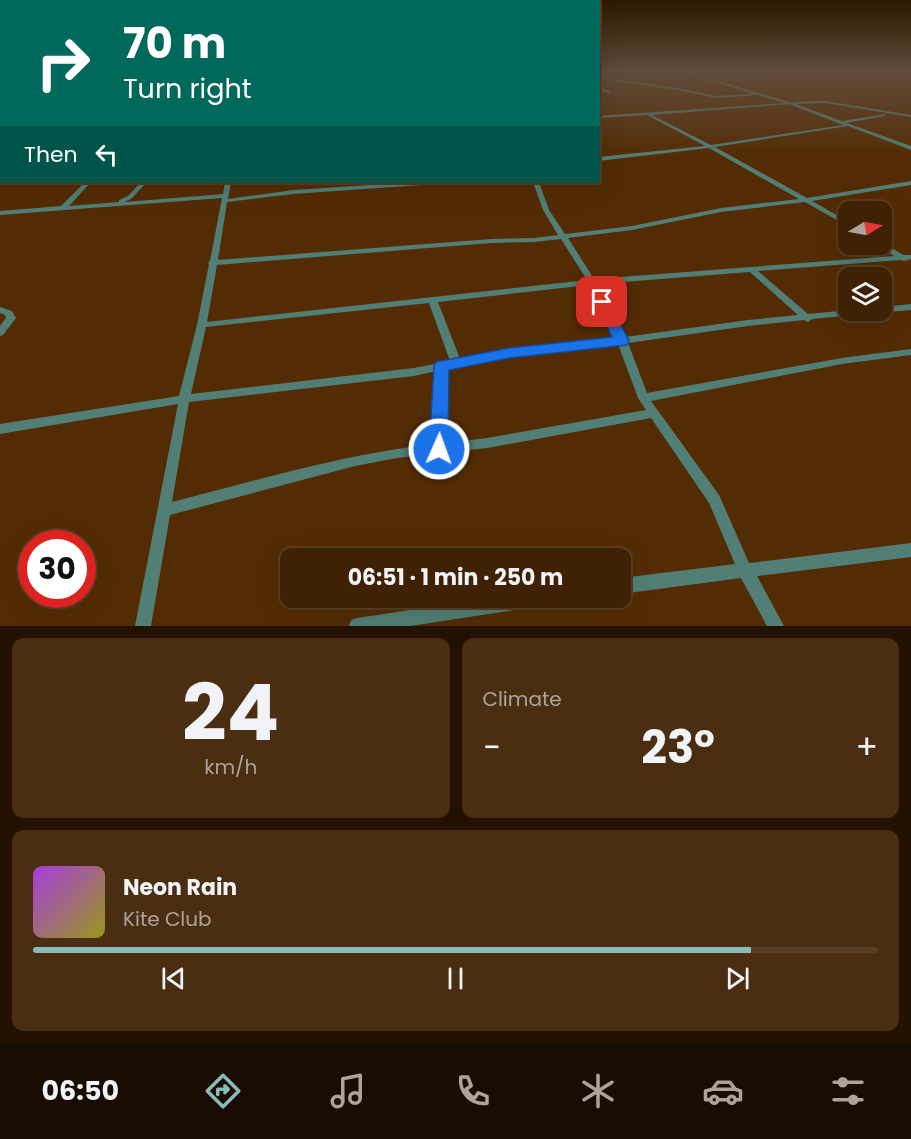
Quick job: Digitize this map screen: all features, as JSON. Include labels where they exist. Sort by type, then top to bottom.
[{"type":"street","points":[[782,100],[911,148]]},
{"type":"street","points":[[600,117],[826,102],[911,116]]},
{"type":"street","points":[[842,123],[892,113]]},
{"type":"street","points":[[648,114],[709,145],[838,218]]},
{"type":"street","points":[[600,159],[689,150],[709,145],[849,125]]},
{"type":"street","points":[[64,207],[87,183]]},
{"type":"street","points":[[133,199],[143,183]]},
{"type":"street","points":[[143,626],[184,399],[202,325],[228,183]]},
{"type":"street","points":[[0,213],[118,203],[133,199],[225,198],[422,183]]},
{"type":"street","points":[[536,183],[546,210],[592,282],[622,341],[634,379],[643,398],[714,499],[745,570],[777,626]]},
{"type":"street","points":[[212,263],[491,241],[534,240],[632,228],[720,210],[807,200],[911,183]]},
{"type":"street","points":[[892,251],[908,260]]},
{"type":"street","points":[[202,325],[592,282],[908,260]]},
{"type":"street","points":[[752,270],[807,319]]},
{"type":"street","points":[[433,301],[456,363]]},
{"type":"street","points":[[0,429],[184,399],[365,379],[509,353],[622,341],[748,323],[911,307]]},
{"type":"street","points":[[0,310],[9,313],[11,318],[0,333]]},
{"type":"street","points":[[643,398],[842,361],[911,352]]},
{"type":"street","points":[[439,449],[442,366]]},
{"type":"street","points":[[164,510],[355,461],[397,453],[487,443],[654,413]]},
{"type":"street","points":[[631,585],[911,550]]},
{"type":"street","points":[[357,626],[476,608]]},
{"type":"route","points":[[439,449],[442,366],[509,353],[622,341],[602,302]]}]
